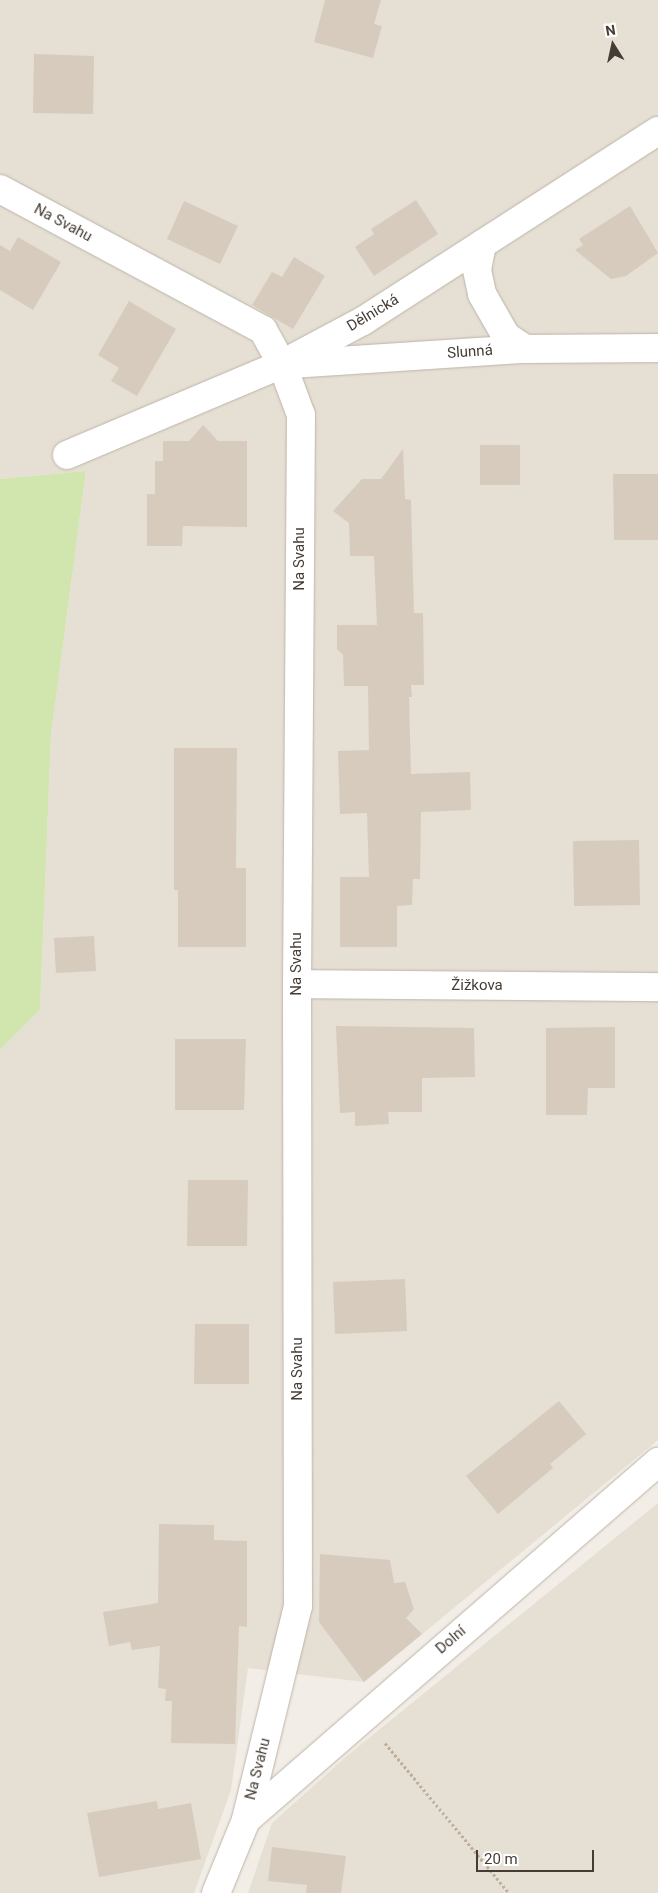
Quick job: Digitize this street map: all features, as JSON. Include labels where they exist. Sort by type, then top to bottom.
[{"type":"street","name":"Dělnická","points":[[67,455],[282,364],[363,321],[658,131]]},
{"type":"street","name":"Na Svahu","points":[[0,189],[263,330],[282,364],[301,415],[297,984],[298,1606],[246,1820],[209,1892]]},
{"type":"street","points":[[482,244],[477,270],[482,294],[506,336],[525,349]]},
{"type":"street","name":"Slunná","points":[[282,364],[525,349],[658,348]]},
{"type":"street","name":"Žižkova","points":[[297,984],[658,987]]},
{"type":"street","name":"Dolní","points":[[246,1820],[362,1716],[658,1462]]},
{"type":"path","points":[[362,1716],[509,1893]]},
{"type":"shaded area","points":[[0,0],[658,0],[658,1440],[364,1682],[248,1668],[231,1790],[194,1893],[0,1893],[0,1050],[40,1010],[51,735],[86,471],[0,479]]},
{"type":"shaded area","points":[[658,1503],[658,1893],[248,1893],[272,1823],[348,1755]]},
{"type":"green space","points":[[86,471],[51,735],[40,1010],[0,1050],[0,479]]},
{"type":"building","points":[[325,0],[381,0],[374,24],[382,26],[373,58],[314,42]]},
{"type":"building","points":[[34,54],[94,56],[93,114],[33,113]]},
{"type":"building","points":[[416,200],[438,234],[374,276],[355,247],[374,234],[371,229]]},
{"type":"building","points":[[184,201],[238,226],[220,264],[167,239]]},
{"type":"building","points":[[630,206],[658,253],[626,276],[611,279],[575,250],[583,245],[579,239]]},
{"type":"building","points":[[18,237],[61,262],[33,310],[0,290],[0,245],[10,251]]},
{"type":"building","points":[[294,257],[325,276],[293,329],[252,305],[272,272],[282,277]]},
{"type":"building","points":[[129,301],[176,329],[137,396],[111,381],[119,368],[98,355]]},
{"type":"building","points":[[203,425],[218,441],[247,441],[247,527],[183,526],[182,546],[147,546],[147,494],[155,494],[155,461],[163,461],[163,441],[189,441]]},
{"type":"building","points":[[480,445],[520,445],[520,485],[480,485]]},
{"type":"building","points":[[403,449],[405,499],[411,500],[414,613],[423,613],[424,685],[411,685],[412,697],[409,697],[411,774],[470,772],[471,810],[421,812],[420,879],[413,879],[412,905],[397,906],[397,947],[340,947],[340,877],[369,877],[367,813],[340,814],[338,751],[369,750],[368,686],[344,686],[343,655],[337,649],[337,625],[377,625],[374,556],[350,556],[349,523],[333,511],[362,479],[381,479]]},
{"type":"building","points":[[613,474],[658,474],[658,540],[614,540]]},
{"type":"building","points":[[174,748],[237,748],[236,868],[246,868],[246,947],[178,947],[178,890],[174,890]]},
{"type":"building","points":[[639,840],[640,905],[574,906],[573,841]]},
{"type":"building","points":[[94,936],[96,971],[56,973],[54,938]]},
{"type":"building","points":[[336,1026],[474,1028],[475,1077],[422,1078],[422,1112],[388,1112],[389,1124],[355,1126],[355,1112],[340,1113]]},
{"type":"building","points":[[615,1027],[615,1088],[588,1088],[587,1115],[546,1115],[546,1028]]},
{"type":"building","points":[[175,1039],[246,1039],[244,1110],[175,1110]]},
{"type":"building","points":[[188,1180],[248,1180],[247,1246],[187,1246]]},
{"type":"building","points":[[405,1279],[407,1331],[335,1334],[333,1282]]},
{"type":"building","points":[[195,1324],[249,1324],[249,1384],[194,1384]]},
{"type":"building","points":[[559,1401],[586,1434],[550,1464],[553,1468],[498,1514],[466,1476]]},
{"type":"building","points":[[159,1524],[214,1525],[214,1540],[247,1541],[247,1627],[239,1626],[235,1744],[171,1743],[172,1701],[165,1701],[166,1689],[158,1688],[160,1646],[132,1650],[130,1642],[109,1646],[103,1612],[158,1603]]},
{"type":"building","points":[[320,1554],[390,1560],[394,1583],[405,1582],[414,1609],[406,1618],[422,1634],[364,1682],[319,1622]]},
{"type":"building","points":[[157,1801],[158,1809],[191,1803],[201,1859],[99,1877],[87,1813]]},
{"type":"building","points":[[272,1847],[346,1856],[341,1893],[306,1893],[307,1885],[268,1881]]}]
